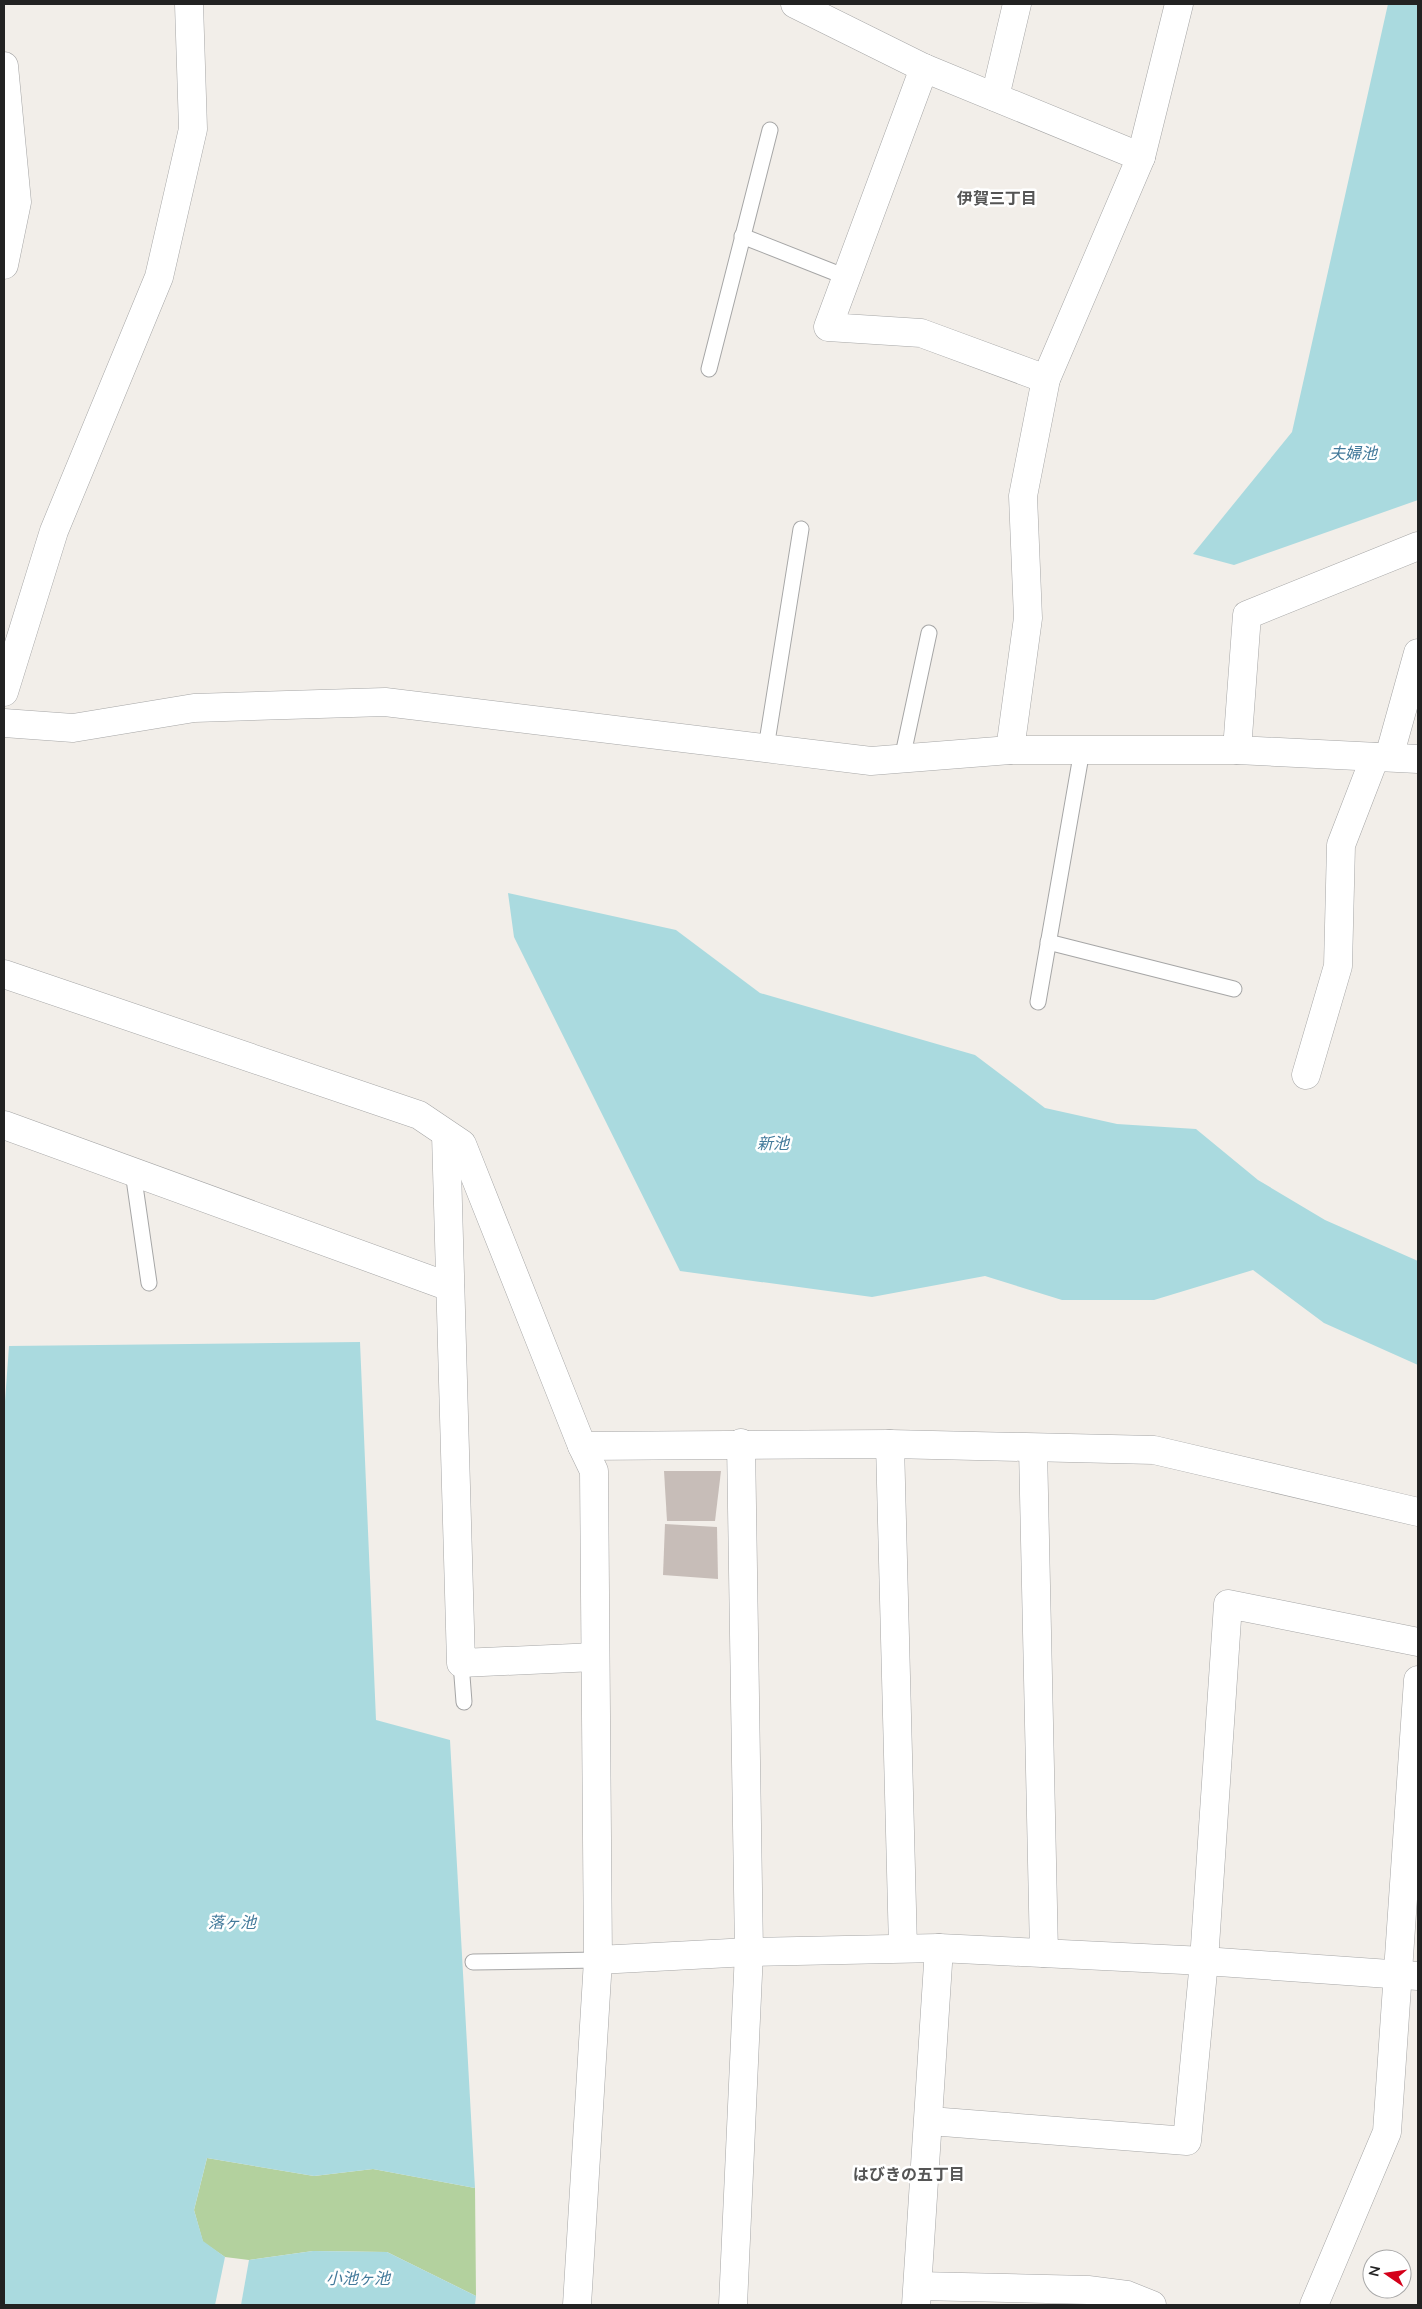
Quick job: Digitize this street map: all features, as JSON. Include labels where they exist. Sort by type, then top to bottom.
[{"type":"street","points":[[4,692],[54,531],[159,277],[193,129],[189,4]]},
{"type":"street","points":[[795,4],[924,68],[1141,157]]},
{"type":"street","points":[[995,97],[1017,4]]},
{"type":"street","points":[[1010,750],[1028,618],[1023,496],[1046,379],[1141,157],[1179,4]]},
{"type":"street","points":[[4,66],[17,202],[4,265]]},
{"type":"street","points":[[924,68],[828,327],[921,333],[1046,379]]},
{"type":"street","points":[[1237,750],[1247,615],[1418,546]]},
{"type":"street","points":[[1306,1075],[1338,966],[1341,845],[1382,757],[1418,653]]},
{"type":"street","points":[[4,723],[73,728],[194,708],[385,702],[871,761],[1010,750],[1237,750],[1418,759]]},
{"type":"street","points":[[4,974],[419,1115],[462,1144],[582,1446],[594,1471],[598,1960],[576,2305]]},
{"type":"street","points":[[4,1125],[450,1287]]},
{"type":"street","points":[[446,1134],[461,1663],[595,1657]]},
{"type":"street","points":[[582,1446],[741,1443],[890,1444],[1154,1450],[1418,1512]]},
{"type":"street","points":[[733,2305],[749,1952],[741,1443]]},
{"type":"street","points":[[890,1444],[903,1948]]},
{"type":"street","points":[[1033,1448],[1044,1953]]},
{"type":"street","points":[[930,2121],[1186,2141],[1204,1961],[1228,1604],[1418,1642]]},
{"type":"street","points":[[1314,2305],[1387,2132],[1409,1975],[1418,1680]]},
{"type":"street","points":[[598,1960],[749,1952],[939,1948],[1204,1961],[1409,1975]]},
{"type":"street","points":[[939,1948],[930,2121],[917,2295],[1088,2290],[1127,2295],[1152,2305]]},
{"type":"lane","points":[[709,369],[770,130]]},
{"type":"lane","points":[[742,236],[846,278]]},
{"type":"lane","points":[[766,748],[801,529]]},
{"type":"lane","points":[[902,759],[929,633]]},
{"type":"lane","points":[[1038,1002],[1082,750]]},
{"type":"lane","points":[[1048,942],[1234,989]]},
{"type":"lane","points":[[133,1172],[150,1284]]},
{"type":"lane","points":[[461,1663],[464,1702]]},
{"type":"lane","points":[[473,1962],[598,1960]]},
{"type":"green space","points":[[207,2158],[314,2176],[373,2169],[475,2188],[476,2296],[387,2252],[313,2251],[249,2260],[225,2257],[203,2242],[194,2210]]},
{"type":"water","name":"夫婦池","points":[[1388,4],[1418,4],[1418,500],[1234,565],[1193,554],[1292,432]]},
{"type":"water","name":"新池","points":[[508,893],[676,930],[760,993],[975,1055],[1045,1108],[1117,1124],[1196,1129],[1258,1180],[1325,1220],[1418,1261],[1418,1365],[1324,1323],[1253,1270],[1154,1300],[1062,1300],[985,1276],[872,1297],[680,1271],[514,937]]},
{"type":"water","name":"落ヶ池","points":[[360,1342],[376,1720],[450,1740],[475,2188],[373,2169],[314,2176],[207,2158],[194,2210],[203,2241],[225,2257],[215,2305],[4,2305],[4,1415],[9,1346]]},
{"type":"water","name":"小池ヶ池","points":[[313,2251],[387,2252],[476,2296],[475,2305],[241,2305],[249,2260]]},
{"type":"building","points":[[664,1471],[721,1471],[715,1521],[667,1521]]},
{"type":"building","points":[[665,1524],[717,1527],[718,1579],[663,1575]]},
{"type":"district","name":"伊賀三丁目","points":[[997,198]]},
{"type":"district","name":"はびきの五丁目","points":[[909,2174]]}]
